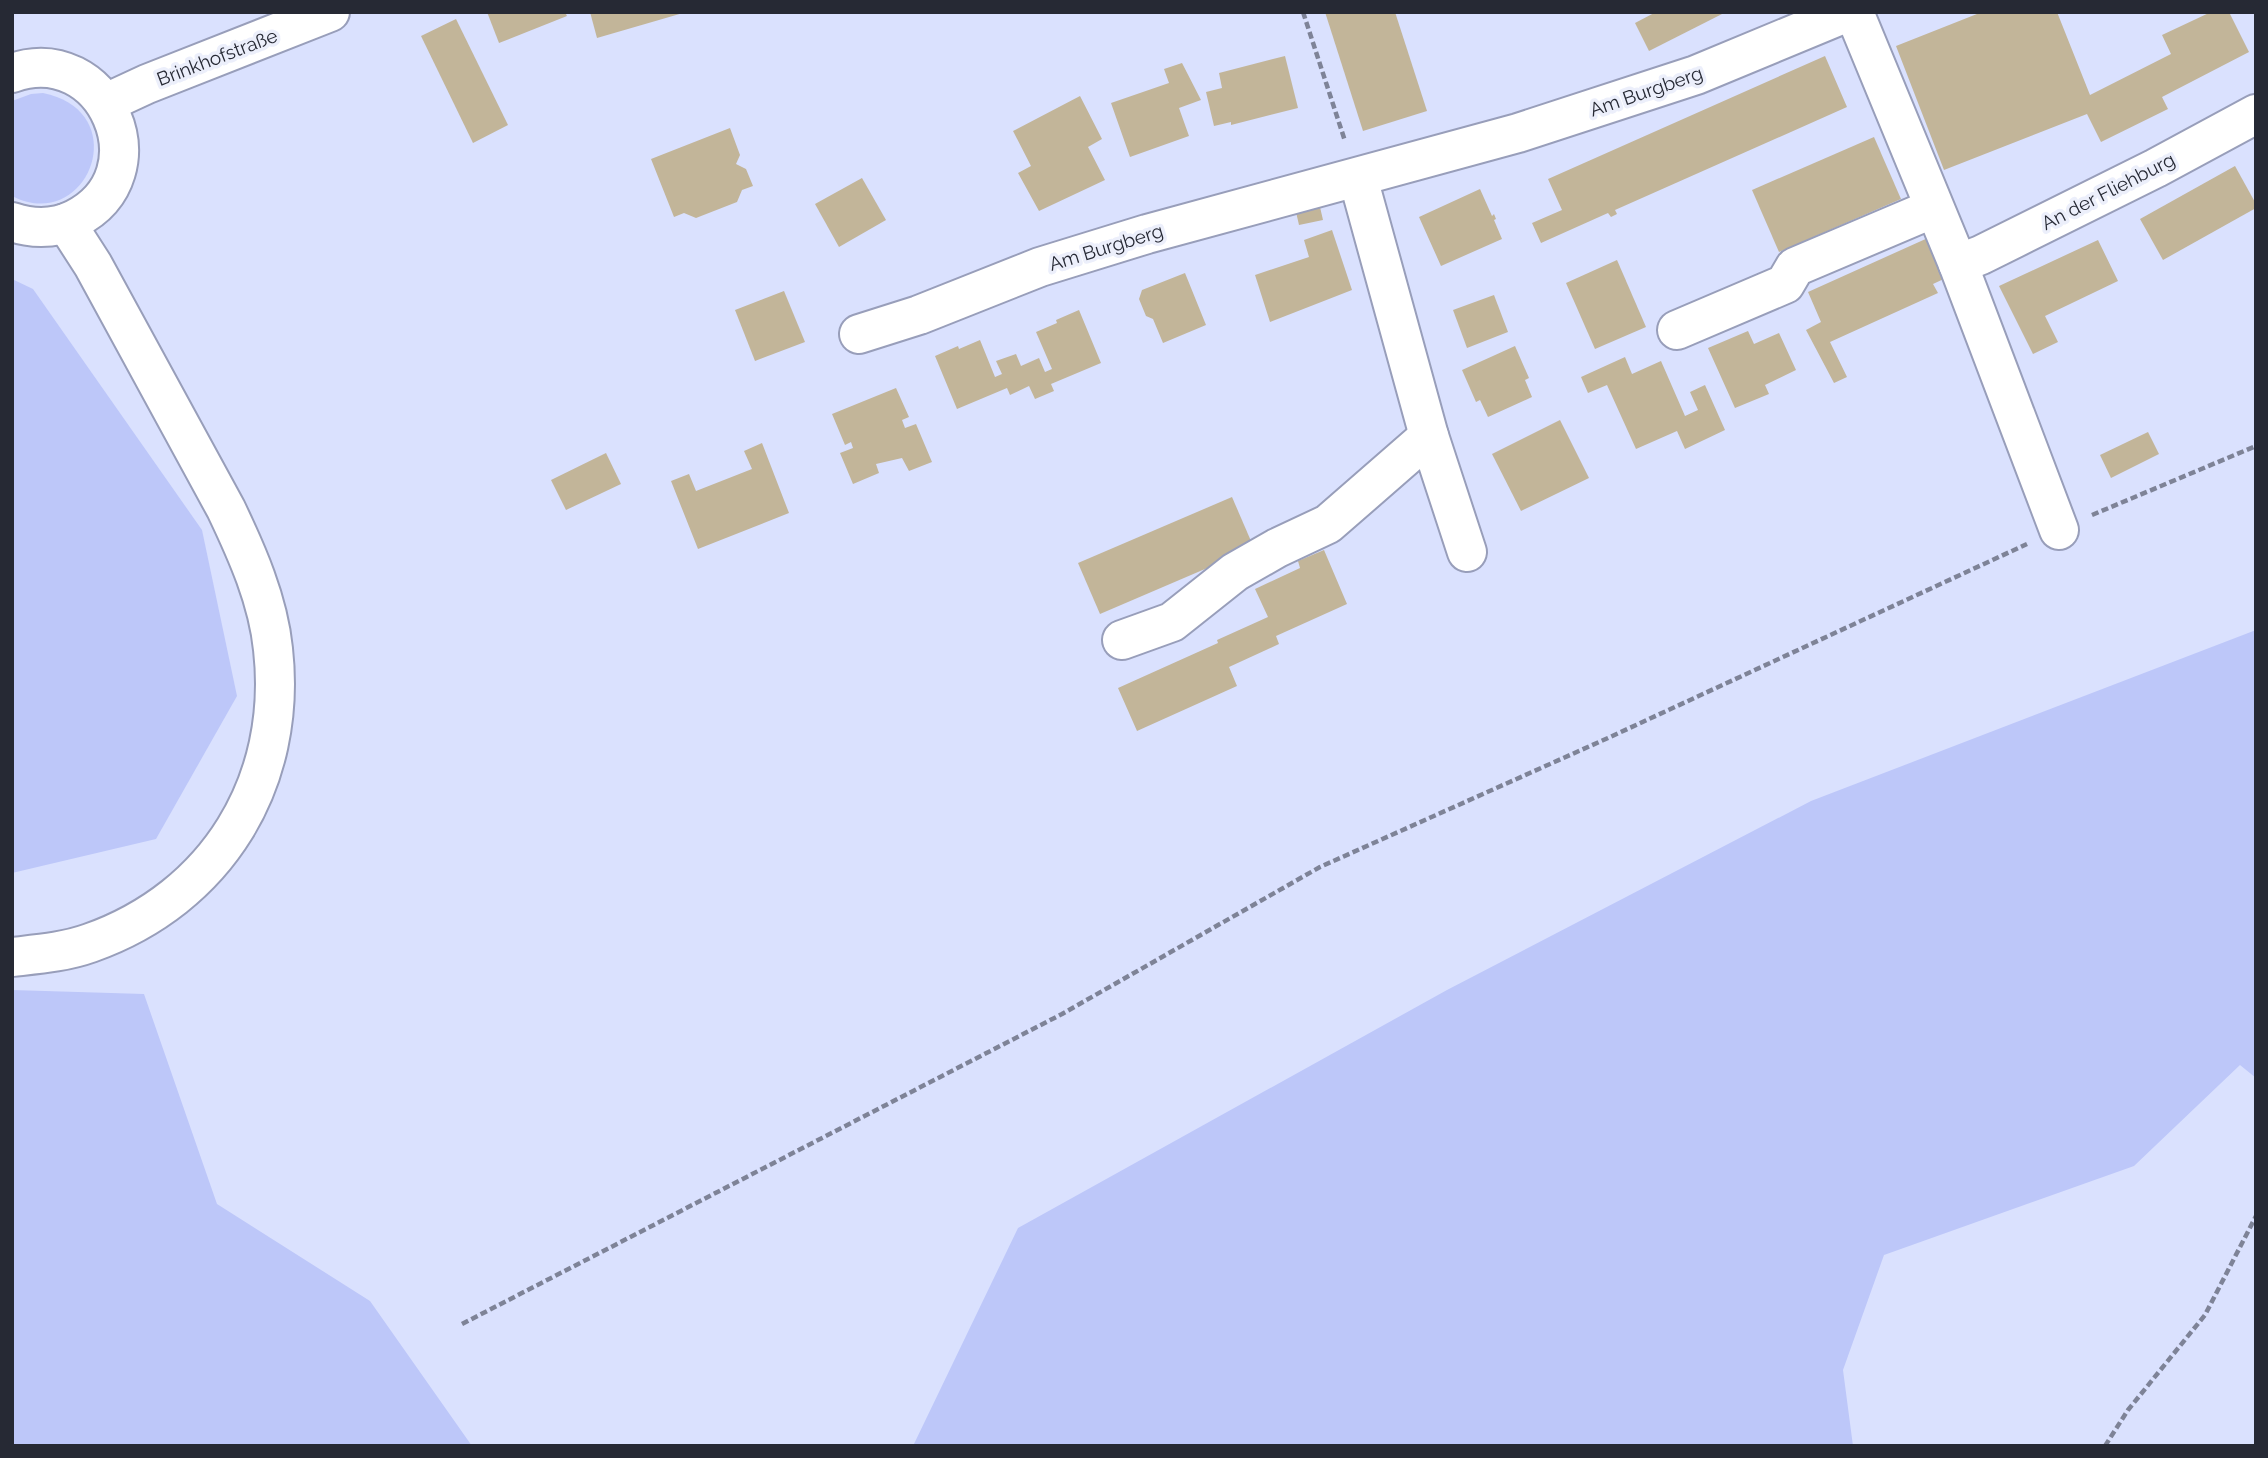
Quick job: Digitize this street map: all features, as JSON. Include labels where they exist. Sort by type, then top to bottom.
[{"type":"street","name":"Am Burgberg","points":[[859,334],[919,315],[1040,267],[1147,234],[1518,133],[1696,75],[1848,12]]},
{"type":"street","points":[[1854,12],[1958,264],[2059,530]]},
{"type":"street","name":"Brinkhofstraße","points":[[106,103],[307,17]]},
{"type":"street","points":[[12,74],[33,69],[61,71],[86,83],[106,103],[118,132],[118,165],[108,187],[94,206],[66,223],[32,227],[12,222]]},
{"type":"street","name":"An der Fliehburg","points":[[1958,264],[2144,174],[2256,114]]},
{"type":"street","points":[[1358,178],[1429,436],[1467,552]]},
{"type":"street","points":[[1677,330],[1784,284],[1795,267],[1934,208]]},
{"type":"street","points":[[12,957],[41,954],[89,943],[142,920],[181,893],[212,862],[249,804],[267,756],[274,712],[275,674],[271,636],[243,544],[93,265],[66,223]]},
{"type":"street","points":[[1122,640],[1172,622],[1235,572],[1328,524],[1429,436]]},
{"type":"path","points":[[1303,12],[1358,178]]},
{"type":"path","points":[[462,1324],[1062,1014],[1320,867],[1608,738],[2059,530],[2256,446]]},
{"type":"path","points":[[2105,1446],[2128,1410],[2205,1315],[2256,1216]]},
{"type":"shaded area","points":[[43,93],[71,104],[88,123],[94,144],[90,166],[79,186],[62,199],[39,204],[12,196],[12,101]]},
{"type":"shaded area","points":[[12,279],[33,289],[202,530],[237,696],[156,839],[12,873]]},
{"type":"shaded area","points":[[2256,630],[2256,1078],[2240,1065],[2134,1166],[1884,1255],[1843,1370],[1853,1446],[913,1446],[1018,1228],[1447,990],[1811,801]]},
{"type":"shaded area","points":[[12,990],[144,994],[217,1204],[370,1301],[472,1446],[12,1446]]},
{"type":"building","points":[[487,12],[565,12],[567,16],[499,43]]},
{"type":"building","points":[[590,12],[683,12],[683,13],[597,38]]},
{"type":"building","points":[[1325,12],[1395,12],[1427,111],[1363,131]]},
{"type":"building","points":[[1656,12],[1726,12],[1649,51],[1635,23]]},
{"type":"building","points":[[1982,12],[2057,12],[2090,95],[2171,54],[2162,35],[2211,12],[2229,12],[2249,52],[2162,97],[2168,109],[2101,142],[2087,114],[1944,170],[1896,46]]},
{"type":"building","points":[[456,19],[508,125],[473,143],[421,36]]},
{"type":"building","points":[[1285,56],[1298,108],[1231,125],[1231,122],[1214,126],[1206,92],[1222,88],[1219,73]]},
{"type":"building","points":[[1825,56],[1847,107],[1615,210],[1617,214],[1611,217],[1608,213],[1541,243],[1532,223],[1562,210],[1548,179]]},
{"type":"building","points":[[1182,63],[1201,100],[1179,108],[1189,136],[1130,157],[1111,103],[1169,83],[1164,69]]},
{"type":"building","points":[[1080,96],[1102,139],[1088,147],[1105,180],[1039,211],[1018,173],[1031,166],[1013,131]]},
{"type":"building","points":[[730,128],[740,155],[736,164],[746,169],[753,186],[742,190],[737,202],[696,218],[684,213],[674,217],[651,159]]},
{"type":"building","points":[[1874,137],[1901,199],[1779,252],[1752,190]]},
{"type":"building","points":[[2235,166],[2256,208],[2163,260],[2140,219]]},
{"type":"building","points":[[862,178],[886,220],[839,247],[815,204]]},
{"type":"building","points":[[1480,189],[1492,216],[1494,214],[1502,239],[1441,266],[1419,217]]},
{"type":"building","points":[[1320,207],[1323,220],[1299,225],[1296,212]]},
{"type":"building","points":[[1332,230],[1352,290],[1270,322],[1255,275],[1309,257],[1304,240]]},
{"type":"building","points":[[1930,237],[1948,277],[1933,284],[1938,293],[1830,342],[1847,377],[1834,383],[1806,330],[1821,322],[1808,292]]},
{"type":"building","points":[[2098,240],[2118,281],[2045,316],[2058,342],[2033,354],[1999,286]]},
{"type":"building","points":[[1617,260],[1646,327],[1595,349],[1566,283]]},
{"type":"building","points":[[1185,273],[1206,325],[1163,343],[1153,319],[1146,316],[1139,299],[1142,290]]},
{"type":"building","points":[[784,291],[805,342],[755,361],[735,310]]},
{"type":"building","points":[[1494,295],[1508,332],[1467,348],[1453,310]]},
{"type":"building","points":[[1079,310],[1101,363],[1051,384],[1054,391],[1035,399],[1029,386],[1010,395],[1007,388],[957,409],[935,356],[980,340],[995,377],[1002,374],[996,361],[1016,354],[1021,366],[1039,358],[1045,372],[1052,369],[1036,332]]},
{"type":"building","points":[[1748,331],[1754,344],[1779,333],[1796,370],[1765,385],[1769,394],[1735,408],[1708,348]]},
{"type":"building","points":[[1515,346],[1529,378],[1525,380],[1532,397],[1488,417],[1480,400],[1476,402],[1462,370]]},
{"type":"building","points":[[1625,357],[1632,374],[1661,361],[1685,416],[1698,410],[1690,392],[1705,385],[1725,430],[1685,449],[1677,431],[1636,449],[1607,385],[1588,393],[1581,377]]},
{"type":"building","points":[[896,388],[909,417],[902,420],[905,428],[916,424],[932,462],[909,471],[902,458],[876,464],[879,473],[853,484],[840,453],[853,448],[851,442],[845,445],[832,414]]},
{"type":"building","points":[[1560,420],[1589,478],[1521,511],[1492,454]]},
{"type":"building","points":[[2148,432],[2159,454],[2111,478],[2100,455]]},
{"type":"building","points":[[762,443],[789,513],[698,549],[671,481],[689,474],[696,491],[752,469],[744,451]]},
{"type":"building","points":[[606,453],[621,484],[566,510],[551,480]]},
{"type":"building","points":[[1232,497],[1254,548],[1100,614],[1078,563]]},
{"type":"building","points":[[1324,550],[1347,604],[1276,636],[1279,644],[1229,667],[1237,686],[1137,731],[1118,688],[1218,643],[1217,640],[1268,617],[1255,589],[1300,568],[1298,561]]}]
